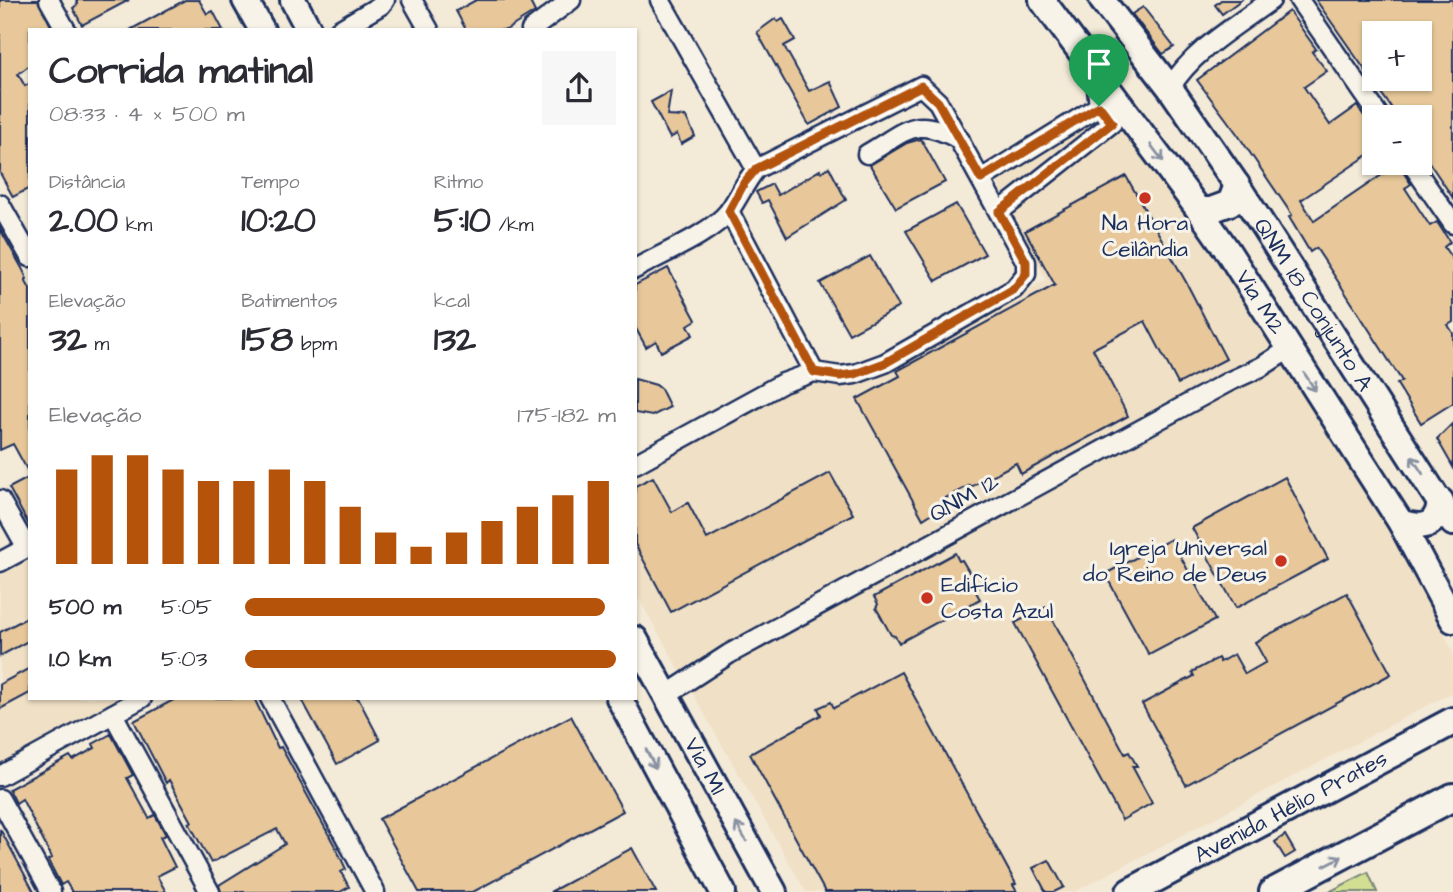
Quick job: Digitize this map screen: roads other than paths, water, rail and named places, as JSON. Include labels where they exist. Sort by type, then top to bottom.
[{"type":"main road","points":[[245,0],[260,28]]},
{"type":"main road","points":[[293,0],[308,28]]},
{"type":"main road","name":"Via M2","points":[[1042,0],[1227,250],[1402,523],[1453,620]]},
{"type":"main road","points":[[1102,0],[1170,88]]},
{"type":"main road","name":"QNM 18 Conjunto A","points":[[1170,88],[1237,185],[1453,523]]},
{"type":"main road","points":[[1199,210],[1210,211],[1230,203],[1237,185]]},
{"type":"main road","points":[[1227,250],[1236,232],[1243,227],[1264,229]]},
{"type":"main road","points":[[1402,523],[1423,527],[1430,524],[1436,517],[1441,501]]},
{"type":"main road","name":"Via M1","points":[[637,643],[769,888]]},
{"type":"main road","points":[[637,668],[678,744],[712,781]]},
{"type":"main road","name":"Via M1","points":[[620,700],[723,892]]},
{"type":"main road","name":"Avenida Hélio Prates","points":[[1130,892],[1453,721]]},
{"type":"main road","points":[[1273,892],[1453,797]]},
{"type":"main road","points":[[682,816],[711,847],[737,892]]},
{"type":"street","points":[[49,0],[65,28]]},
{"type":"street","points":[[534,28],[571,0]]},
{"type":"street","points":[[660,0],[756,169]]},
{"type":"street","points":[[1170,88],[1178,74],[1192,60],[1271,0]]},
{"type":"street","points":[[1299,0],[1372,105]]},
{"type":"street","points":[[342,28],[383,2],[414,2],[428,28]]},
{"type":"street","points":[[999,212],[1112,123],[1099,106],[1095,72]]},
{"type":"street","points":[[637,268],[710,228],[729,211],[744,183],[756,169],[921,86],[938,102],[1026,262],[1026,274],[1014,289],[885,363],[847,375],[814,372],[783,383],[637,463]]},
{"type":"street","points":[[981,179],[1099,106]]},
{"type":"street","points":[[867,154],[920,125],[928,125],[960,140]]},
{"type":"street","points":[[1419,175],[1453,224]]},
{"type":"street","points":[[0,204],[28,253]]},
{"type":"street","points":[[729,211],[814,372]]},
{"type":"street","name":"QNM 12","points":[[666,695],[729,654],[1228,382],[1261,367],[1289,349]]},
{"type":"street","points":[[0,499],[28,547],[0,562]]},
{"type":"street","points":[[0,776],[138,700]]},
{"type":"street","points":[[271,700],[375,892]]},
{"type":"street","points":[[113,714],[210,892]]},
{"type":"street","points":[[0,799],[51,892]]},
{"type":"place","name":"Na Hora Ceilândia","points":[[1145,198]]},
{"type":"place","name":"Igreja Universal do Reino de Deus","points":[[1281,561]]},
{"type":"place","name":"Edifício Costa Azul","points":[[927,598]]}]
